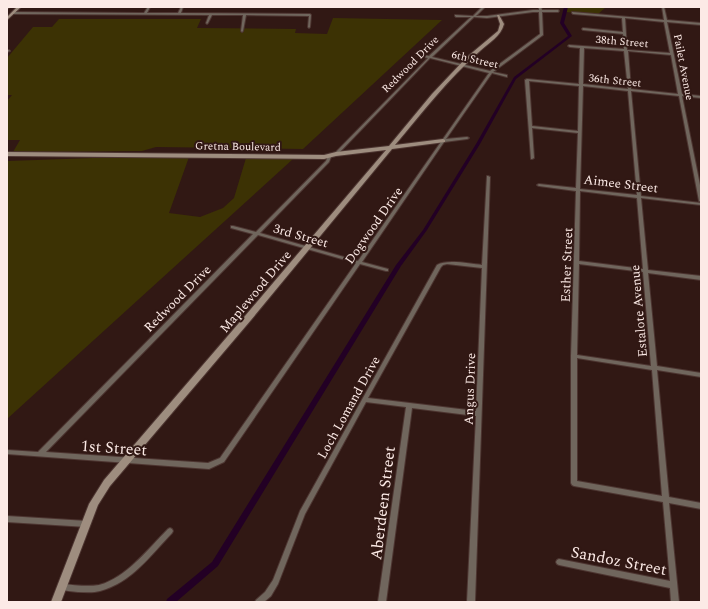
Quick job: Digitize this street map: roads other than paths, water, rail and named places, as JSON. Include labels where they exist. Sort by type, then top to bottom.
[{"type":"street","points":[[7,19],[19,7]]},
{"type":"street","points":[[145,14],[149,7]]},
{"type":"street","points":[[178,14],[182,7]]},
{"type":"street","name":"Redwood Drive","points":[[336,154],[430,58],[484,7]]},
{"type":"street","name":"Pailet Avenue","points":[[663,7],[701,202]]},
{"type":"street","points":[[456,16],[498,16],[540,9],[558,11]]},
{"type":"street","name":"Dogwood Drive","points":[[218,463],[225,457],[491,72],[542,34],[540,9]]},
{"type":"street","points":[[13,13],[310,15],[309,27]]},
{"type":"street","points":[[573,13],[701,24]]},
{"type":"street","points":[[207,23],[211,14]]},
{"type":"street","points":[[242,31],[245,14]]},
{"type":"street","name":"Maplewood Drive","points":[[56,602],[94,504],[103,489],[307,248],[390,147],[462,65],[500,31],[502,24],[498,16]]},
{"type":"street","name":"Estalote Avenue","points":[[623,17],[675,602]]},
{"type":"street","points":[[583,29],[625,33]]},
{"type":"street","name":"38th Street","points":[[570,46],[672,54]]},
{"type":"street","name":"Esther Street","points":[[582,47],[574,356],[574,483],[666,500]]},
{"type":"street","name":"6th Street","points":[[416,54],[506,76]]},
{"type":"street","name":"36th Street","points":[[530,127],[527,80],[701,97]]},
{"type":"street","points":[[532,158],[530,127],[580,132]]},
{"type":"street","name":"Gretna Boulevard","points":[[7,154],[330,157],[336,154],[467,138]]},
{"type":"street","name":"Redwood Drive","points":[[40,454],[328,161],[330,157]]},
{"type":"street","name":"Angus Drive","points":[[471,602],[488,177]]},
{"type":"street","name":"Aimee Street","points":[[539,185],[701,202]]},
{"type":"street","name":"3rd Street","points":[[233,227],[386,270]]},
{"type":"street","points":[[577,262],[701,278]]},
{"type":"street","name":"Loch Lomand Drive","points":[[259,602],[268,594],[276,582],[302,513],[439,266],[447,263],[485,267]]},
{"type":"street","points":[[574,356],[701,375]]},
{"type":"street","points":[[364,400],[409,407],[479,414]]},
{"type":"street","name":"Aberdeen Street","points":[[382,602],[385,592],[409,407]]},
{"type":"street","name":"1st Street","points":[[7,452],[209,466],[218,463]]},
{"type":"street","points":[[666,500],[701,506]]},
{"type":"street","points":[[7,519],[87,524]]},
{"type":"street","points":[[62,587],[98,588],[114,582],[132,569],[170,531]]},
{"type":"street","name":"Sandoz Street","points":[[558,562],[673,585]]},
{"type":"waterway","points":[[170,602],[215,564],[399,265],[425,230],[478,144],[515,78],[570,36],[562,23],[566,7]]}]
